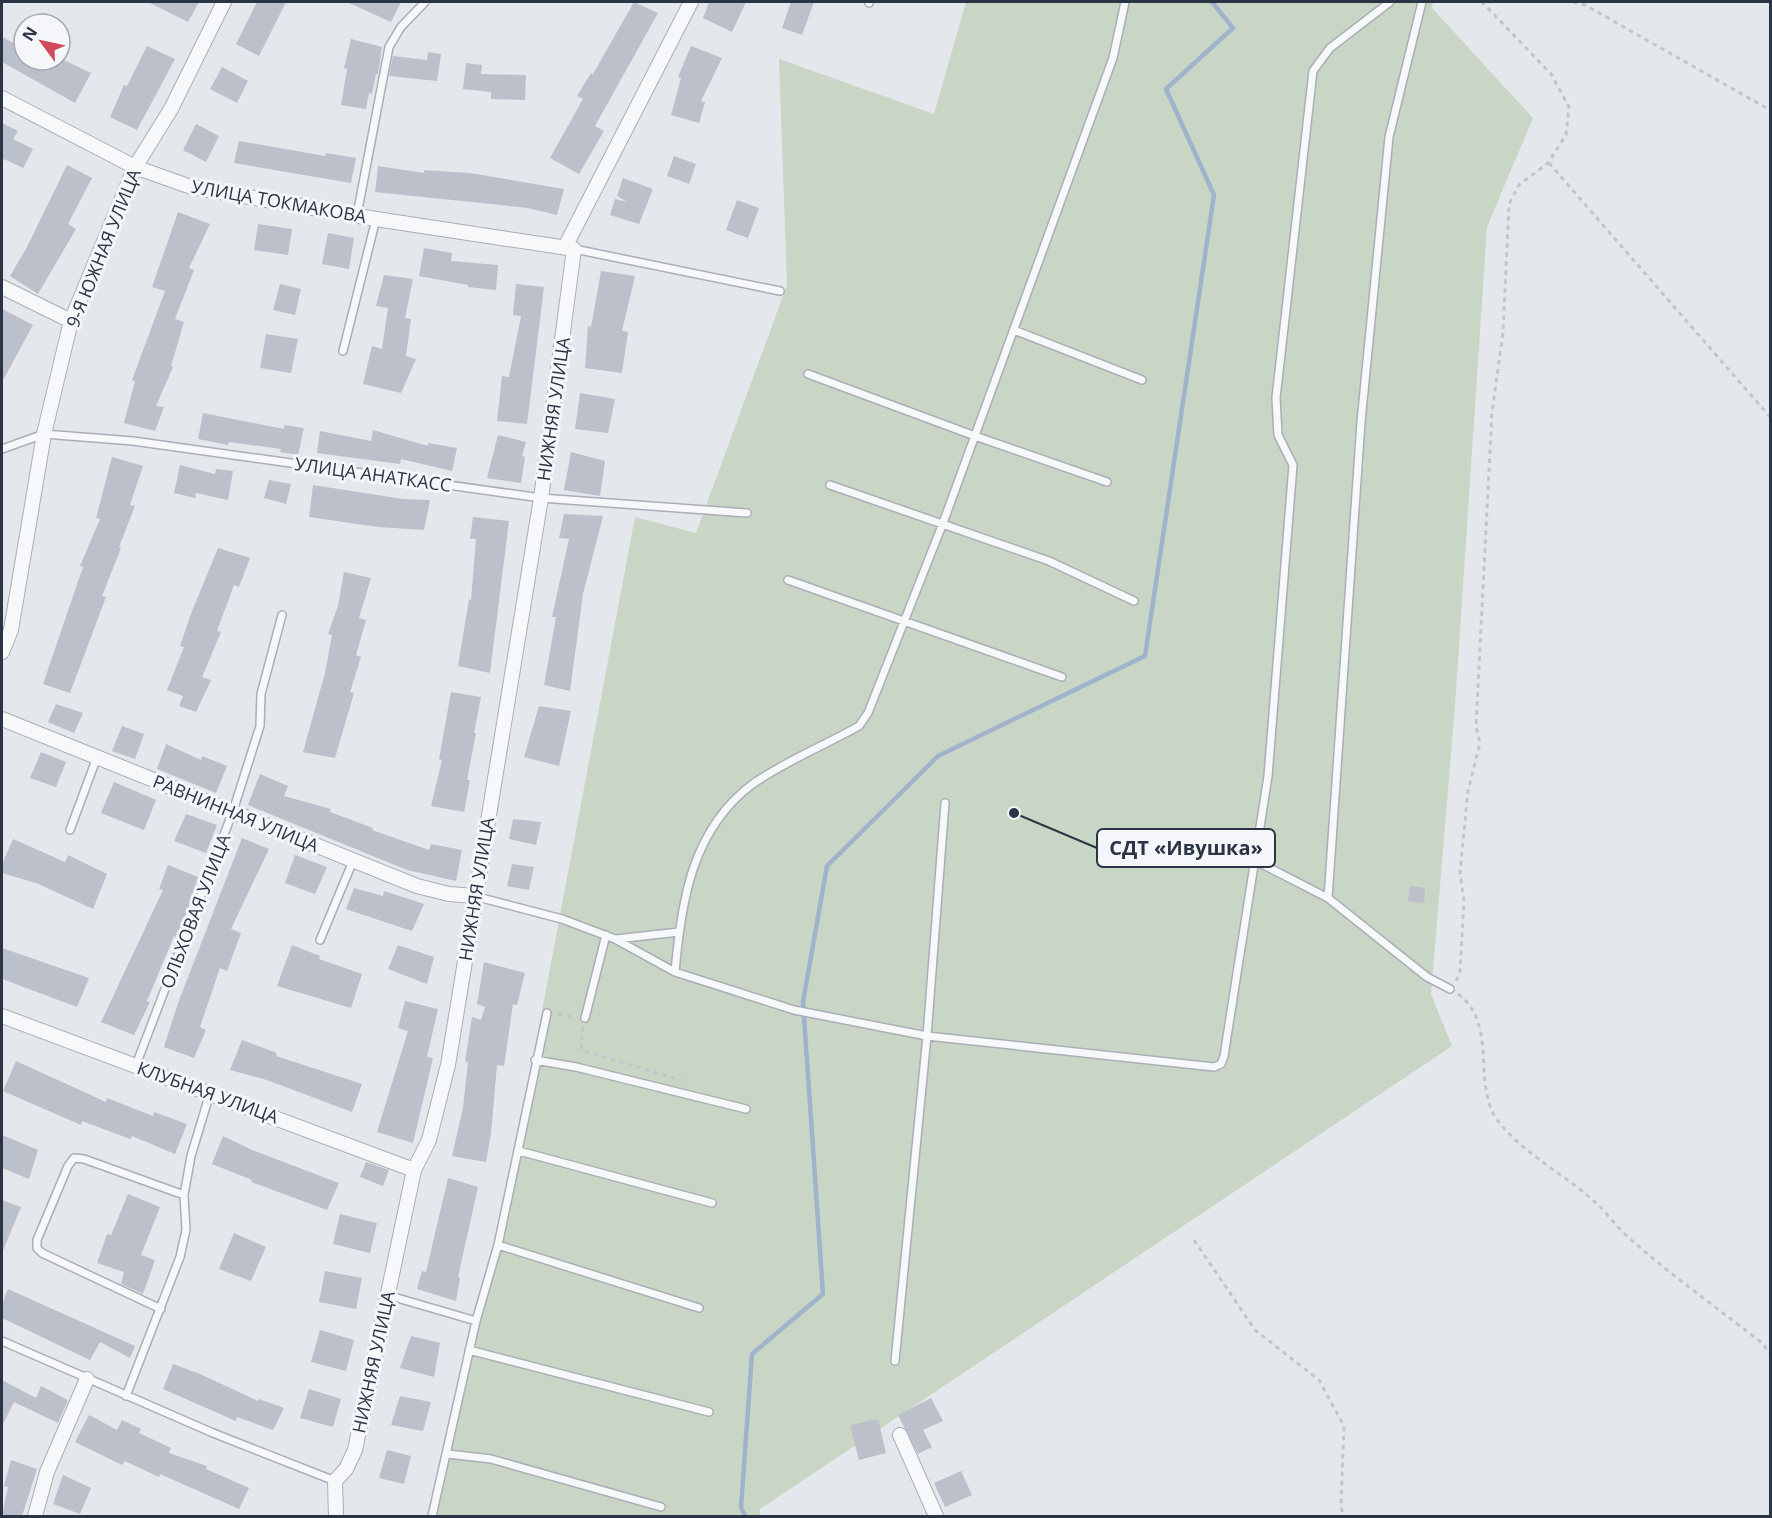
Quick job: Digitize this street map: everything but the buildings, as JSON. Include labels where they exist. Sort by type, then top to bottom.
[{"type":"street","name":"9-Я ЮЖНАЯ УЛИЦА","points":[[2,652],[11,630],[44,434],[71,321],[135,167],[171,110],[224,2]]},
{"type":"street","name":"НИЖНЯЯ УЛИЦА","points":[[335,1481],[346,1469],[355,1450],[414,1170],[429,1140],[448,1065],[541,498],[570,248],[691,2]]},
{"type":"street","name":"УЛИЦА ТОКМАКОВА","points":[[2,98],[135,167],[191,187],[376,219],[570,248]]},
{"type":"street","points":[[2,287],[71,321]]},
{"type":"street","name":"РАВНИННАЯ УЛИЦА","points":[[2,719],[417,886],[449,894],[474,896]]},
{"type":"street","name":"КЛУБНАЯ УЛИЦА","points":[[2,1016],[414,1170]]},
{"type":"street","points":[[35,1516],[46,1473],[87,1378]]},
{"type":"street","points":[[900,1435],[936,1516]]},
{"type":"street","points":[[335,1481],[336,1516]]},
{"type":"lane","points":[[357,215],[389,47],[401,27],[424,2]]},
{"type":"lane","points":[[675,972],[679,932],[691,871],[712,827],[731,803],[754,783],[859,726],[868,713],[943,523],[1113,58],[1125,2]]},
{"type":"lane","points":[[474,896],[562,919],[615,939],[675,972],[794,1010],[927,1036],[1214,1066],[1221,1064],[1268,776],[1293,465],[1278,435],[1276,398],[1313,71],[1330,48],[1390,2]]},
{"type":"lane","points":[[1328,898],[1361,422],[1389,137],[1422,2]]},
{"type":"lane","points":[[343,351],[376,219]]},
{"type":"lane","points":[[570,248],[780,291]]},
{"type":"lane","points":[[1014,330],[1142,380]]},
{"type":"lane","points":[[808,374],[1107,482]]},
{"type":"lane","name":"УЛИЦА АНАТКАСС","points":[[2,449],[44,434],[145,442],[541,498],[747,513]]},
{"type":"lane","points":[[830,485],[1049,561],[1134,601]]},
{"type":"lane","points":[[788,580],[1062,677]]},
{"type":"lane","name":"ОЛЬХОВАЯ УЛИЦА","points":[[136,1065],[233,811],[260,726],[261,694],[282,615]]},
{"type":"lane","points":[[70,830],[97,757]]},
{"type":"lane","points":[[895,1361],[927,1036],[945,803]]},
{"type":"lane","points":[[1254,860],[1328,898],[1427,977],[1450,989]]},
{"type":"lane","points":[[320,940],[353,861]]},
{"type":"lane","points":[[615,939],[679,932]]},
{"type":"lane","points":[[585,1018],[606,935]]},
{"type":"lane","points":[[432,1516],[448,1454],[476,1321],[498,1245],[519,1151],[535,1060],[547,1012]]},
{"type":"lane","points":[[535,1060],[576,1067],[746,1109]]},
{"type":"lane","points":[[126,1396],[180,1257],[186,1230],[184,1195],[191,1156],[210,1093]]},
{"type":"lane","points":[[519,1151],[712,1203]]},
{"type":"lane","points":[[161,1309],[42,1253],[37,1248],[37,1240],[68,1166],[74,1158],[184,1195]]},
{"type":"lane","points":[[498,1245],[699,1308]]},
{"type":"lane","points":[[387,1295],[476,1321]]},
{"type":"lane","points":[[2,1341],[126,1396],[335,1481]]},
{"type":"lane","points":[[470,1350],[709,1412]]},
{"type":"lane","points":[[448,1454],[491,1459],[661,1508]]},
{"type":"path","points":[[1482,2],[1551,74],[1569,107],[1566,135],[1548,163],[1519,184],[1509,204],[1503,332],[1492,412],[1476,726],[1479,742],[1468,791],[1460,872],[1464,901],[1461,973],[1450,989],[1463,998],[1475,1018],[1483,1045],[1487,1099],[1497,1120],[1521,1145],[1596,1202],[1626,1235],[1763,1344],[1770,1354]]},
{"type":"path","points":[[1574,2],[1585,5],[1770,110]]},
{"type":"path","points":[[1548,163],[1770,417]]},
{"type":"path","points":[[547,1012],[585,1018],[581,1050],[689,1082]]},
{"type":"path","points":[[1194,1240],[1255,1330],[1319,1380],[1344,1426],[1341,1506],[1343,1516]]},
{"type":"green space","points":[[966,2],[1433,2],[1432,8],[1533,118],[1487,227],[1455,706],[1431,994],[1452,1046],[760,1509],[760,1516],[432,1516],[476,1321],[498,1245],[635,517],[696,533],[787,285],[779,59],[934,114]]},
{"type":"waterway","points":[[745,1516],[741,1507],[752,1354],[823,1294],[803,1002],[827,866],[938,756],[1145,656],[1214,195],[1166,89],[1233,28],[1212,2]]},
{"type":"place","name":"СДТ «Ивушка»","points":[[1014,813]]}]
